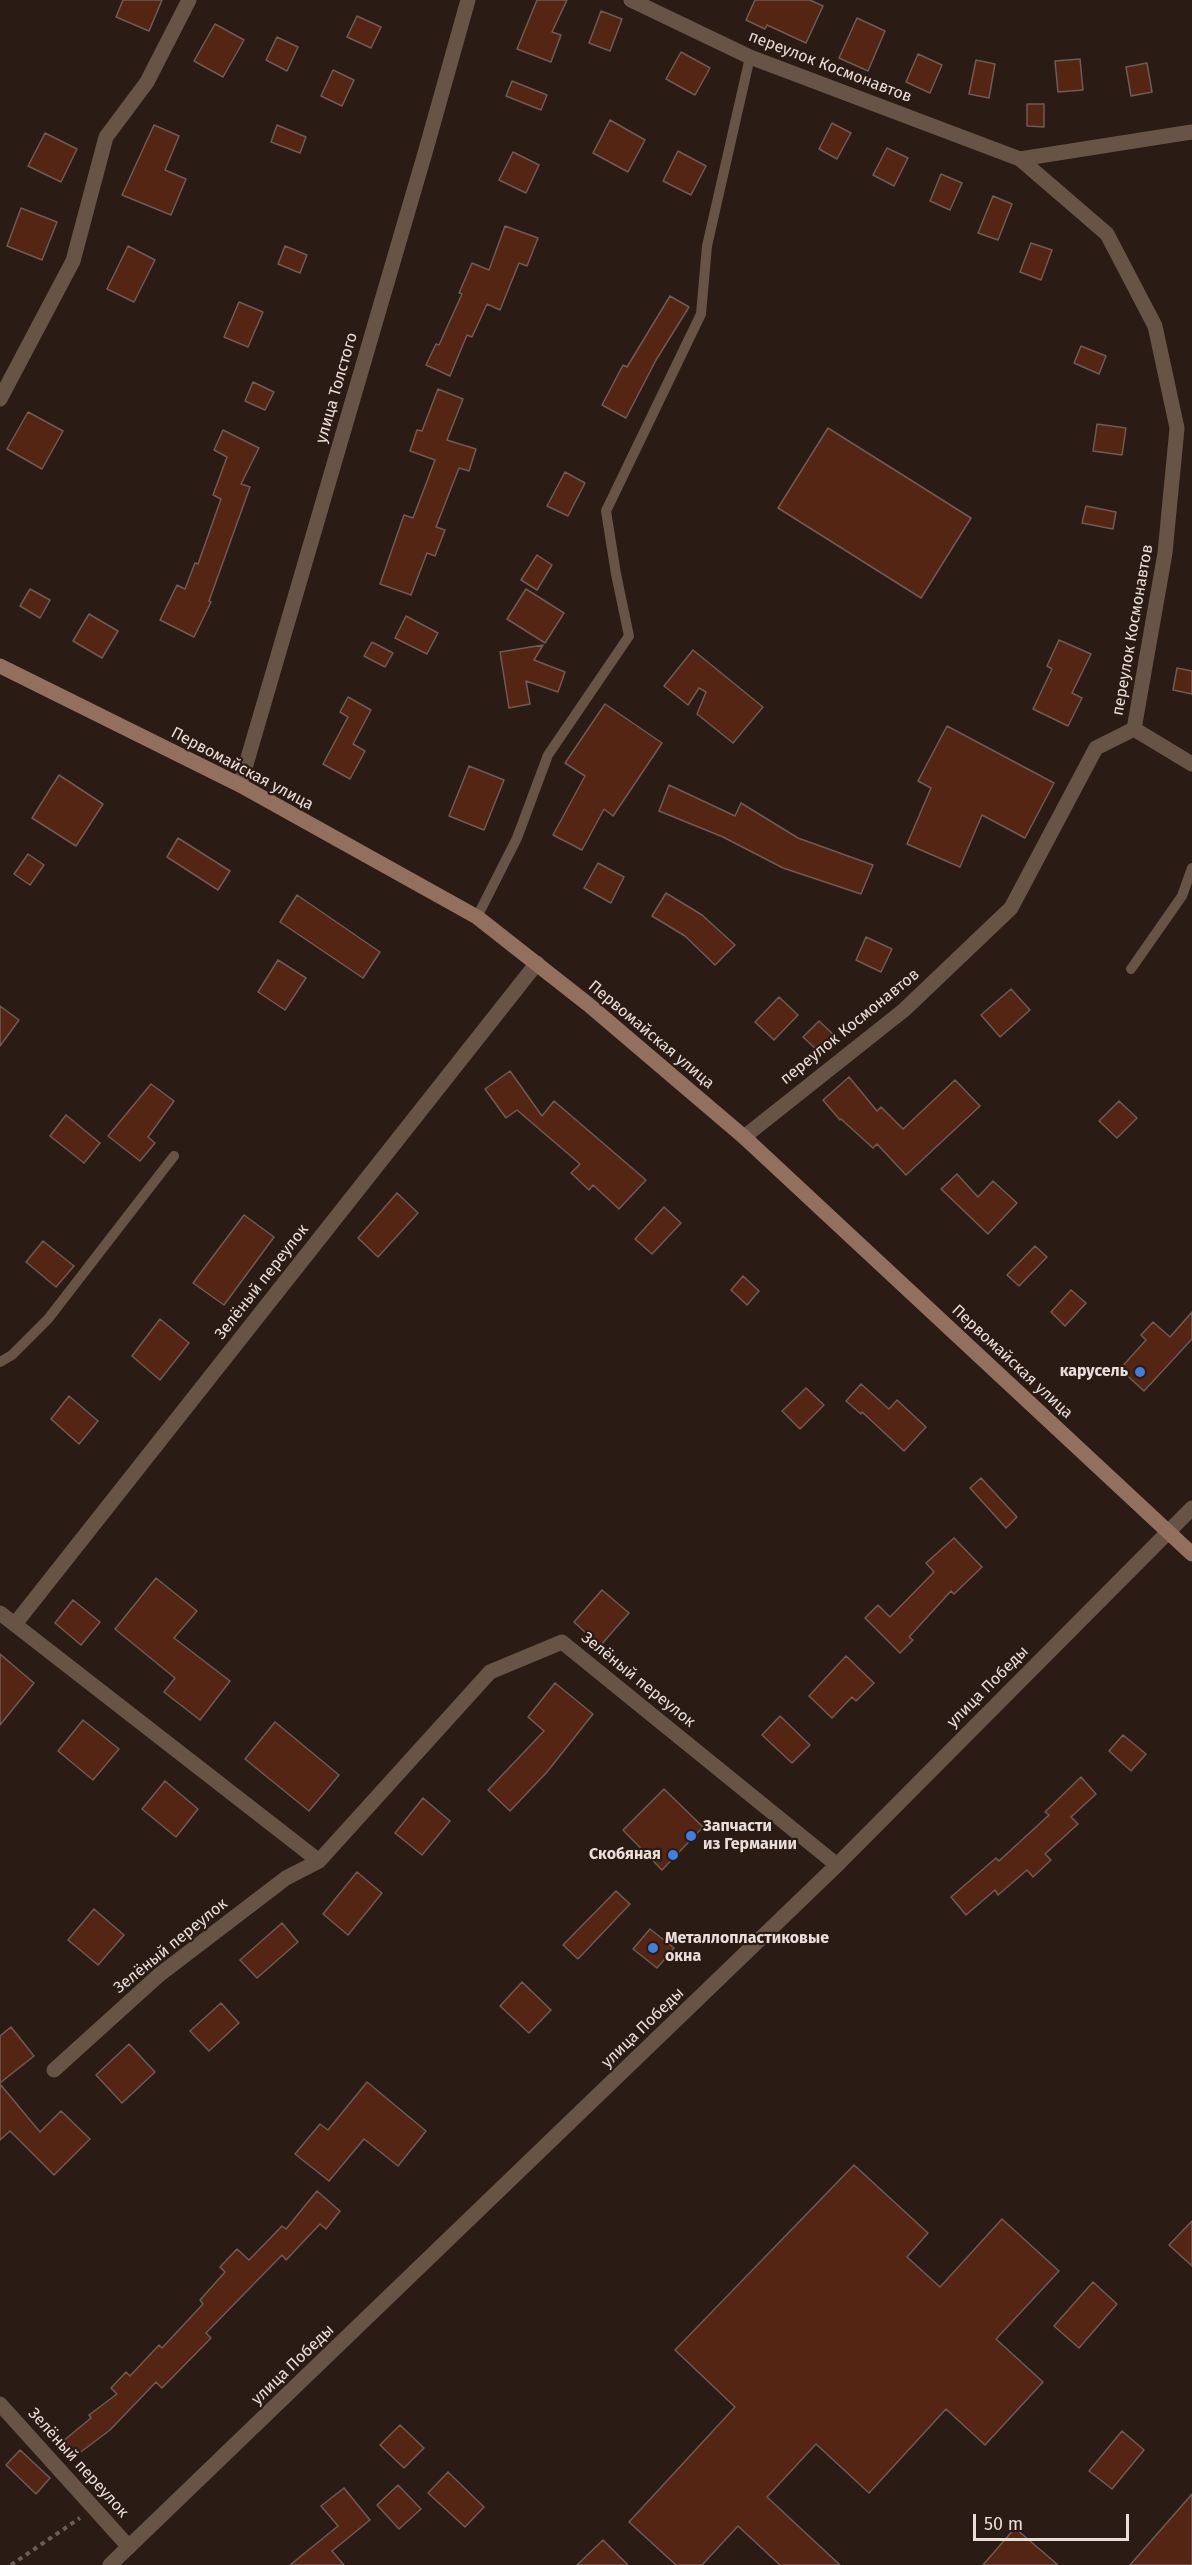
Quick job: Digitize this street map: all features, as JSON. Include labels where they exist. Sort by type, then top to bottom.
[{"type":"main road","name":"Первомайская улица","points":[[0,666],[240,785],[477,917],[537,963],[744,1137],[1192,1554]]},
{"type":"street","points":[[0,399],[73,261],[106,136],[147,82],[189,0]]},
{"type":"street","name":"улица Толстого","points":[[240,785],[468,0]]},
{"type":"street","name":"переулок Космонавтов","points":[[631,0],[750,57],[1020,159],[1107,234],[1155,326],[1177,428],[1165,553],[1134,729],[1096,748],[1011,908],[904,1010],[744,1137]]},
{"type":"street","name":"переулок Космонавтов","points":[[1020,159],[1192,132]]},
{"type":"street","points":[[1134,729],[1192,764]]},
{"type":"street","name":"Зелёный переулок","points":[[15,1624],[537,963]]},
{"type":"street","name":"улица Победы","points":[[110,2565],[837,1865],[1192,1508]]},
{"type":"street","points":[[0,1613],[319,1861]]},
{"type":"street","name":"Зелёный переулок","points":[[54,2070],[159,1975],[286,1878],[319,1861],[490,1672],[562,1642],[837,1865]]},
{"type":"street","name":"Зелёный переулок","points":[[0,2404],[129,2547]]},
{"type":"lane","points":[[477,917],[517,838],[548,755],[629,636],[606,511],[701,314],[707,246],[750,57]]},
{"type":"lane","points":[[1131,969],[1182,896],[1192,868]]},
{"type":"lane","points":[[0,1362],[12,1355],[48,1319],[174,1156]]},
{"type":"path","points":[[11,2565],[94,2508]]},
{"type":"building","points":[[123,0],[162,0],[149,31],[116,17]]},
{"type":"building","points":[[537,0],[567,0],[552,32],[561,35],[551,62],[517,49]]},
{"type":"building","points":[[755,0],[810,0],[823,6],[806,43],[767,25],[765,29],[746,20]]},
{"type":"building","points":[[601,11],[622,19],[610,51],[589,43]]},
{"type":"building","points":[[357,16],[381,27],[371,48],[347,37]]},
{"type":"building","points":[[857,18],[885,31],[868,71],[839,58]]},
{"type":"building","points":[[215,24],[244,40],[223,77],[194,61]]},
{"type":"building","points":[[277,37],[298,47],[287,71],[266,60]]},
{"type":"building","points":[[681,52],[710,68],[695,95],[666,79]]},
{"type":"building","points":[[918,54],[942,65],[930,93],[906,82]]},
{"type":"building","points":[[1080,59],[1083,90],[1058,92],[1055,61]]},
{"type":"building","points":[[976,60],[995,64],[989,98],[969,94]]},
{"type":"building","points":[[1147,63],[1152,92],[1131,96],[1126,67]]},
{"type":"building","points":[[333,70],[354,80],[342,106],[321,96]]},
{"type":"building","points":[[512,81],[547,95],[541,110],[506,96]]},
{"type":"building","points":[[1027,104],[1044,104],[1044,127],[1027,126]]},
{"type":"building","points":[[610,120],[645,140],[628,172],[593,153]]},
{"type":"building","points":[[832,123],[851,133],[837,159],[819,149]]},
{"type":"building","points":[[154,125],[179,136],[165,170],[186,179],[171,215],[122,195]]},
{"type":"building","points":[[277,125],[306,137],[300,153],[271,142]]},
{"type":"building","points":[[45,133],[77,149],[61,182],[28,166]]},
{"type":"building","points":[[887,148],[908,158],[894,186],[873,175]]},
{"type":"building","points":[[678,151],[706,166],[691,195],[663,181]]},
{"type":"building","points":[[513,152],[539,165],[526,193],[499,180]]},
{"type":"building","points":[[941,174],[962,183],[950,210],[930,201]]},
{"type":"building","points":[[993,196],[1012,204],[998,240],[978,233]]},
{"type":"building","points":[[21,208],[57,222],[42,260],[7,246]]},
{"type":"building","points":[[505,226],[538,238],[527,266],[519,263],[500,310],[487,304],[472,337],[467,335],[450,376],[426,365],[436,344],[439,345],[462,294],[459,293],[472,263],[489,270]]},
{"type":"building","points":[[1031,243],[1052,250],[1041,280],[1020,272]]},
{"type":"building","points":[[128,246],[155,260],[134,302],[107,289]]},
{"type":"building","points":[[285,246],[307,255],[300,273],[278,264]]},
{"type":"building","points":[[670,296],[689,307],[656,360],[626,418],[602,405],[623,365],[627,367]]},
{"type":"building","points":[[239,302],[263,312],[248,347],[224,337]]},
{"type":"building","points":[[1081,346],[1106,356],[1099,374],[1074,363]]},
{"type":"building","points":[[253,382],[274,392],[265,410],[245,401]]},
{"type":"building","points":[[438,389],[463,399],[447,440],[476,449],[469,471],[459,468],[436,527],[445,530],[435,556],[427,553],[411,595],[380,584],[404,515],[413,518],[435,460],[410,451],[417,430],[422,431]]},
{"type":"building","points":[[28,412],[63,431],[42,469],[7,449]]},
{"type":"building","points":[[1097,424],[1126,428],[1122,455],[1093,451]]},
{"type":"building","points":[[828,428],[971,518],[921,598],[778,508]]},
{"type":"building","points":[[223,430],[259,448],[241,484],[250,487],[209,601],[211,602],[194,637],[160,620],[177,585],[185,589],[195,563],[198,564],[221,499],[213,495],[227,457],[214,450]]},
{"type":"building","points":[[565,472],[585,483],[568,516],[547,506]]},
{"type":"building","points":[[1086,506],[1116,512],[1113,529],[1082,523]]},
{"type":"building","points":[[537,555],[552,565],[537,590],[521,580]]},
{"type":"building","points":[[30,589],[50,600],[40,618],[20,606]]},
{"type":"building","points":[[526,589],[564,613],[545,643],[507,619]]},
{"type":"building","points":[[89,614],[118,631],[102,658],[73,641]]},
{"type":"building","points":[[406,616],[438,633],[427,654],[395,638]]},
{"type":"building","points":[[1059,640],[1091,654],[1072,693],[1082,698],[1068,726],[1033,709],[1052,669],[1047,666]]},
{"type":"building","points":[[372,642],[393,653],[385,667],[364,656]]},
{"type":"building","points":[[543,645],[534,660],[565,672],[558,692],[526,681],[530,704],[509,708],[500,652]]},
{"type":"building","points":[[693,650],[763,707],[733,743],[697,714],[706,692],[699,688],[688,705],[664,686]]},
{"type":"building","points":[[1177,668],[1192,671],[1192,694],[1173,690]]},
{"type":"building","points":[[348,697],[371,710],[353,744],[365,751],[350,779],[323,764],[348,717],[340,712]]},
{"type":"building","points":[[605,704],[662,743],[613,816],[604,809],[582,850],[553,835],[585,776],[565,763]]},
{"type":"building","points":[[947,726],[1054,783],[1025,838],[982,815],[960,867],[907,844],[931,788],[918,781]]},
{"type":"building","points":[[469,766],[504,780],[484,830],[449,816]]},
{"type":"building","points":[[59,775],[103,804],[76,846],[32,818]]},
{"type":"building","points":[[669,785],[735,816],[741,803],[798,838],[873,865],[861,894],[783,868],[723,837],[659,811]]},
{"type":"building","points":[[178,838],[230,871],[218,890],[167,857]]},
{"type":"building","points":[[28,854],[44,865],[30,885],[14,874]]},
{"type":"building","points":[[598,863],[624,877],[611,903],[584,888]]},
{"type":"building","points":[[666,893],[702,915],[735,945],[715,965],[685,936],[652,916]]},
{"type":"building","points":[[297,895],[380,952],[363,978],[280,922]]},
{"type":"building","points":[[866,937],[892,949],[881,972],[856,960]]},
{"type":"building","points":[[278,960],[306,978],[285,1010],[258,992]]},
{"type":"building","points":[[1011,989],[1030,1010],[1000,1037],[981,1015]]},
{"type":"building","points":[[779,997],[798,1015],[774,1040],[755,1022]]},
{"type":"building","points":[[0,1006],[19,1020],[0,1046]]},
{"type":"building","points":[[819,1021],[835,1036],[819,1052],[803,1037]]},
{"type":"building","points":[[510,1071],[542,1116],[554,1101],[646,1180],[619,1209],[593,1185],[589,1190],[571,1173],[580,1164],[517,1110],[506,1118],[485,1089]]},
{"type":"building","points":[[849,1077],[877,1111],[881,1107],[903,1129],[955,1080],[980,1106],[906,1175],[877,1144],[873,1148],[840,1120],[823,1100]]},
{"type":"building","points":[[151,1084],[174,1101],[148,1137],[155,1143],[140,1161],[108,1136]]},
{"type":"building","points":[[1119,1101],[1137,1118],[1117,1138],[1099,1121]]},
{"type":"building","points":[[66,1115],[100,1143],[84,1163],[50,1136]]},
{"type":"building","points":[[957,1174],[978,1197],[993,1181],[1017,1203],[988,1234],[941,1189]]},
{"type":"building","points":[[397,1193],[418,1213],[378,1257],[358,1238]]},
{"type":"building","points":[[664,1207],[681,1223],[652,1254],[635,1239]]},
{"type":"building","points":[[244,1215],[274,1237],[224,1305],[193,1283]]},
{"type":"building","points":[[43,1241],[74,1266],[56,1287],[26,1262]]},
{"type":"building","points":[[1035,1246],[1047,1257],[1019,1286],[1007,1275]]},
{"type":"building","points":[[743,1276],[759,1291],[747,1305],[731,1290]]},
{"type":"building","points":[[1071,1290],[1086,1303],[1065,1326],[1051,1312]]},
{"type":"building","points":[[1192,1312],[1192,1339],[1144,1391],[1120,1369],[1146,1340],[1141,1335],[1153,1322],[1170,1337]]},
{"type":"building","points":[[160,1319],[189,1343],[160,1380],[132,1356]]},
{"type":"building","points":[[861,1384],[889,1409],[897,1400],[926,1427],[904,1451],[862,1412],[861,1414],[846,1401]]},
{"type":"building","points":[[806,1388],[824,1405],[800,1429],[782,1411]]},
{"type":"building","points":[[69,1396],[98,1421],[79,1444],[51,1419]]},
{"type":"building","points":[[981,1478],[1017,1517],[1006,1528],[970,1488]]},
{"type":"building","points":[[954,1538],[982,1567],[954,1594],[951,1591],[909,1637],[913,1640],[900,1653],[865,1618],[878,1605],[890,1617],[934,1572],[926,1563]]},
{"type":"building","points":[[156,1578],[197,1611],[174,1638],[230,1681],[200,1720],[164,1692],[175,1678],[115,1629]]},
{"type":"building","points":[[602,1590],[629,1613],[600,1646],[574,1622]]},
{"type":"building","points":[[73,1600],[100,1622],[81,1645],[55,1623]]},
{"type":"building","points":[[0,1654],[34,1683],[0,1725]]},
{"type":"building","points":[[846,1656],[874,1683],[856,1701],[852,1697],[832,1718],[809,1696]]},
{"type":"building","points":[[555,1683],[593,1714],[547,1772],[510,1811],[488,1790],[544,1731],[528,1717]]},
{"type":"building","points":[[780,1716],[810,1745],[792,1763],[762,1735]]},
{"type":"building","points":[[83,1720],[119,1749],[93,1780],[58,1751]]},
{"type":"building","points":[[275,1722],[339,1775],[309,1811],[245,1759]]},
{"type":"building","points":[[1123,1735],[1146,1754],[1131,1771],[1109,1751]]},
{"type":"building","points":[[1081,1777],[1096,1794],[1071,1817],[1078,1824],[1045,1854],[1051,1860],[1033,1877],[1027,1870],[998,1895],[995,1890],[966,1915],[951,1897],[996,1858],[999,1861],[1049,1815],[1045,1812]]},
{"type":"building","points":[[165,1781],[198,1809],[176,1837],[142,1809]]},
{"type":"building","points":[[664,1789],[703,1827],[662,1870],[623,1830]]},
{"type":"building","points":[[423,1798],[450,1821],[422,1855],[395,1833]]},
{"type":"building","points":[[357,1872],[382,1893],[348,1935],[323,1914]]},
{"type":"building","points":[[616,1891],[630,1904],[578,1959],[563,1945]]},
{"type":"building","points":[[94,1909],[124,1935],[98,1965],[68,1940]]},
{"type":"building","points":[[282,1923],[298,1942],[257,1978],[240,1960]]},
{"type":"building","name":"Металлопластиковые окна","points":[[650,1929],[674,1948],[657,1968],[633,1949]]},
{"type":"building","points":[[522,1982],[551,2010],[529,2033],[500,2006]]},
{"type":"building","points":[[221,2003],[239,2023],[209,2051],[190,2031]]},
{"type":"building","points":[[11,2027],[34,2056],[0,2083],[0,2036]]},
{"type":"building","points":[[129,2044],[155,2072],[122,2103],[96,2075]]},
{"type":"building","points":[[367,2082],[426,2131],[398,2166],[364,2139],[329,2181],[295,2154],[320,2124],[328,2130]]},
{"type":"building","points":[[0,2084],[40,2132],[61,2111],[90,2139],[54,2175],[10,2131],[0,2140]]},
{"type":"building","points":[[854,2165],[928,2233],[907,2257],[940,2287],[1002,2219],[1059,2271],[996,2339],[1043,2382],[985,2445],[946,2409],[869,2493],[816,2444],[767,2497],[840,2565],[780,2565],[738,2526],[702,2565],[676,2565],[629,2522],[735,2407],[675,2350]]},
{"type":"building","points":[[317,2191],[340,2211],[326,2229],[320,2224],[286,2260],[282,2255],[206,2333],[211,2338],[162,2388],[156,2382],[110,2430],[74,2457],[62,2442],[91,2418],[89,2415],[117,2394],[111,2388],[126,2372],[130,2376],[159,2345],[162,2348],[203,2304],[200,2300],[225,2272],[220,2267],[237,2249],[249,2260],[282,2226],[286,2229]]},
{"type":"building","points":[[1192,2221],[1192,2266],[1169,2245]]},
{"type":"building","points":[[1093,2282],[1117,2304],[1079,2348],[1054,2326]]},
{"type":"building","points":[[400,2425],[424,2448],[404,2468],[380,2445]]},
{"type":"building","points":[[1122,2431],[1144,2450],[1112,2489],[1089,2471]]},
{"type":"building","points":[[20,2450],[50,2478],[36,2494],[6,2465]]},
{"type":"building","points":[[448,2472],[484,2507],[465,2527],[428,2493]]},
{"type":"building","points":[[398,2485],[421,2509],[399,2529],[377,2505]]},
{"type":"building","points":[[344,2488],[370,2520],[332,2551],[344,2565],[290,2565],[338,2526],[321,2506]]},
{"type":"building","points":[[1192,2494],[1192,2565],[1130,2565]]},
{"type":"building","points":[[1015,2528],[1058,2565],[983,2565]]},
{"type":"building","points":[[603,2540],[628,2565],[577,2565]]},
{"type":"place","name":"карусель","points":[[1140,1372]]},
{"type":"place","name":"Запчасти из Германии","points":[[691,1836]]},
{"type":"place","name":"Скобяная","points":[[673,1855]]},
{"type":"place","name":"Металлопластиковые окна","points":[[653,1948]]}]
